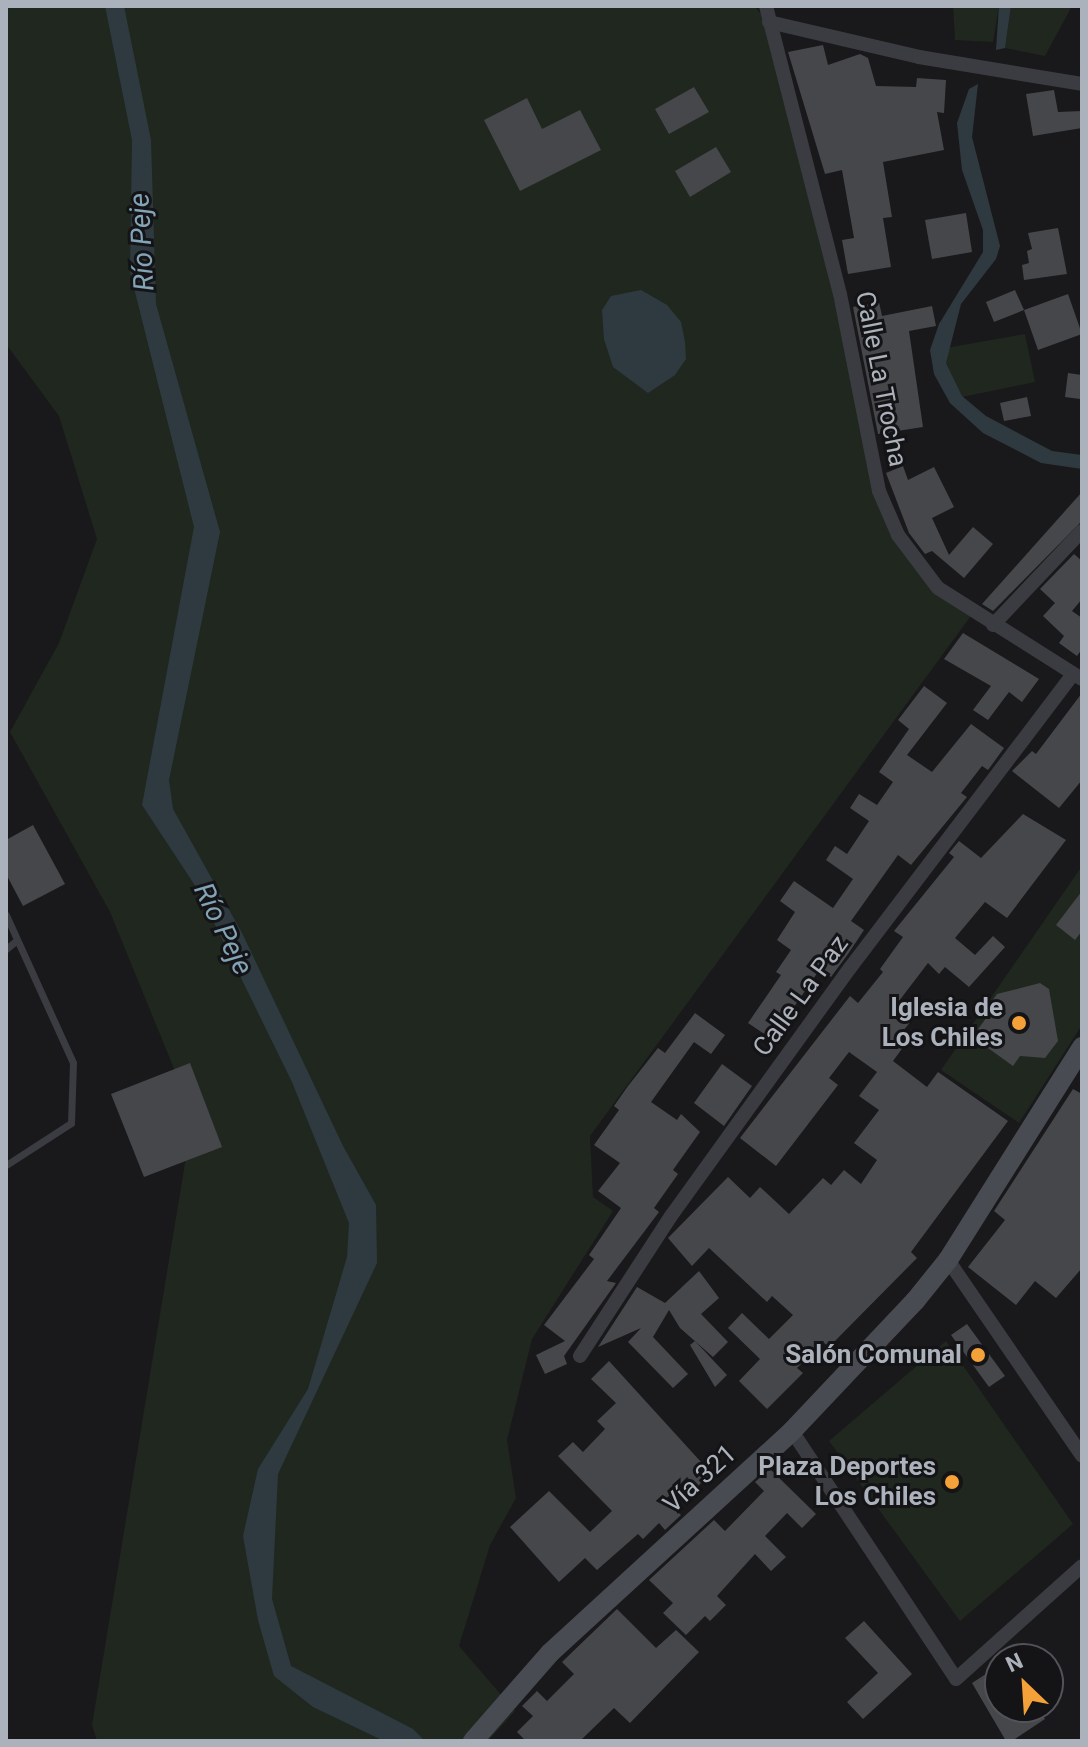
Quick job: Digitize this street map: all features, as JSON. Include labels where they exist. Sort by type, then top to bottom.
[{"type":"street","name":"Calle La Trocha","points":[[754,6],[769,22],[840,294],[879,491],[898,535],[924,576],[993,625],[1077,677]]},
{"type":"street","points":[[766,6],[769,22],[919,57],[1082,84]]},
{"type":"street","points":[[993,625],[1082,531]]},
{"type":"street","name":"Calle La Paz","points":[[580,1356],[671,1216],[832,992],[1077,677]]},
{"type":"street","name":"Vía 321","points":[[473,1741],[581,1623],[792,1431],[948,1260],[1082,1047]]},
{"type":"street","points":[[948,1260],[1082,1456]]},
{"type":"street","points":[[792,1431],[956,1679],[1082,1566]]},
{"type":"lane","points":[[6,915],[73,1063],[71,1123],[6,1165]]},
{"type":"lane","points":[[6,949],[16,941]]},
{"type":"shaded area","points":[[6,6],[754,6],[769,22],[879,491],[932,582],[973,613],[590,1136],[593,1197],[613,1211],[532,1339],[507,1440],[516,1498],[490,1545],[459,1646],[515,1711],[488,1741],[97,1741],[92,1725],[193,1115],[110,912],[10,732],[59,643],[97,539],[59,416],[6,344]]},
{"type":"shaded area","points":[[953,6],[999,6],[993,42],[955,40]]},
{"type":"shaded area","points":[[1011,6],[1072,6],[1045,56],[1005,48]]},
{"type":"shaded area","points":[[1025,334],[1035,382],[962,397],[946,363],[946,348]]},
{"type":"shaded area","points":[[1082,866],[1082,1025],[1019,1123],[941,1070]]},
{"type":"shaded area","name":"Plaza Deportes Los Chiles","points":[[946,1341],[1073,1524],[960,1621],[829,1441]]},
{"type":"water","name":"Río Peje","points":[[105,6],[124,6],[151,140],[156,304],[220,532],[169,780],[173,809],[242,933],[343,1146],[376,1205],[377,1263],[278,1474],[272,1599],[291,1666],[413,1729],[425,1741],[384,1741],[313,1707],[274,1676],[258,1620],[243,1536],[258,1469],[308,1389],[347,1257],[349,1223],[292,1082],[198,890],[142,805],[194,527],[130,272],[132,140]]},
{"type":"water","points":[[999,6],[1011,6],[1005,48],[996,50]]},
{"type":"water","points":[[978,84],[972,137],[1000,246],[996,259],[961,304],[946,363],[962,396],[986,416],[1052,451],[1082,455],[1082,469],[1041,463],[983,433],[950,403],[934,374],[930,350],[939,324],[983,252],[983,230],[962,170],[957,123],[969,89]]},
{"type":"water","points":[[641,290],[667,305],[681,322],[685,342],[686,359],[675,375],[648,393],[613,367],[604,339],[602,310],[611,296]]},
{"type":"building","points":[[823,45],[828,65],[860,54],[868,58],[876,86],[916,87],[917,78],[946,80],[944,113],[937,112],[944,150],[883,162],[892,217],[883,218],[891,267],[848,274],[842,240],[854,238],[842,170],[825,174],[788,52]]},
{"type":"building","points":[[694,87],[709,112],[669,134],[655,109]]},
{"type":"building","points":[[1054,90],[1058,112],[1082,111],[1082,128],[1033,136],[1026,94]]},
{"type":"building","points":[[527,98],[542,129],[580,110],[601,150],[520,191],[484,120]]},
{"type":"building","points":[[716,147],[731,172],[690,197],[675,171]]},
{"type":"building","points":[[966,213],[972,252],[932,259],[925,220]]},
{"type":"building","points":[[1058,228],[1067,274],[1024,280],[1022,265],[1029,263],[1027,251],[1032,249],[1028,233]]},
{"type":"building","points":[[1015,290],[1024,310],[994,322],[986,302]]},
{"type":"building","points":[[1068,294],[1082,334],[1038,350],[1024,310]]},
{"type":"building","points":[[879,302],[882,316],[932,306],[936,326],[909,331],[923,427],[878,434],[853,307]]},
{"type":"building","points":[[1068,373],[1082,375],[1080,399],[1065,397]]},
{"type":"building","points":[[1027,397],[1031,416],[1004,421],[1000,403]]},
{"type":"building","points":[[903,466],[908,480],[934,467],[954,507],[932,518],[949,555],[973,527],[993,544],[964,578],[932,551],[925,554],[909,533],[886,473]]},
{"type":"building","points":[[1082,492],[1082,521],[993,611],[982,604]]},
{"type":"building","points":[[1074,554],[1082,561],[1082,599],[1072,611],[1082,618],[1082,649],[1077,656],[1059,643],[1064,636],[1043,616],[1055,603],[1040,589]]},
{"type":"building","points":[[963,633],[1039,679],[1022,702],[1009,692],[988,720],[973,710],[991,686],[944,659]]},
{"type":"building","points":[[924,686],[947,703],[907,755],[932,772],[971,724],[1004,748],[988,770],[982,766],[961,793],[967,797],[911,865],[898,855],[851,921],[864,930],[848,954],[831,977],[820,969],[772,1039],[748,1023],[781,975],[776,972],[791,950],[777,940],[795,912],[780,901],[794,881],[833,908],[853,879],[826,860],[835,846],[847,854],[869,821],[850,808],[859,794],[877,805],[893,782],[879,772],[909,729],[898,720]]},
{"type":"building","points":[[1082,693],[1082,780],[1059,808],[1012,771],[1032,751],[1036,754]]},
{"type":"building","points":[[1023,814],[1066,840],[1007,918],[985,902],[955,938],[975,955],[993,936],[1005,947],[969,987],[945,967],[939,974],[928,963],[899,1001],[916,1015],[899,1036],[907,1042],[893,1061],[927,1087],[938,1072],[1008,1121],[911,1252],[917,1258],[829,1347],[823,1342],[797,1368],[803,1373],[767,1409],[739,1381],[760,1359],[728,1328],[742,1313],[769,1339],[793,1315],[772,1296],[767,1302],[709,1248],[692,1266],[668,1238],[728,1177],[750,1198],[760,1187],[789,1214],[823,1178],[831,1185],[844,1170],[861,1184],[877,1160],[854,1143],[879,1110],[859,1096],[877,1072],[849,1052],[829,1078],[838,1085],[776,1166],[740,1138],[850,996],[858,1003],[883,972],[880,969],[903,937],[894,931],[954,857],[949,853],[959,841],[981,858]]},
{"type":"building","points":[[33,825],[65,884],[23,906],[6,874],[6,840]]},
{"type":"building","points":[[1082,891],[1082,931],[1075,940],[1056,925]]},
{"type":"building","name":"Iglesia de Los Chiles","points":[[1040,983],[1049,989],[1058,1041],[1045,1058],[1020,1056],[1013,1066],[988,1048],[994,1041],[978,1029],[987,1017],[983,1014],[997,994]]},
{"type":"building","points":[[695,1013],[725,1035],[711,1054],[694,1042],[651,1102],[677,1120],[681,1114],[700,1132],[673,1170],[678,1174],[654,1208],[659,1212],[607,1281],[616,1283],[564,1356],[567,1364],[545,1374],[536,1355],[565,1341],[544,1325],[594,1259],[589,1255],[621,1208],[598,1191],[620,1163],[594,1145],[619,1110],[614,1106],[628,1086],[658,1048],[665,1053]]},
{"type":"building","points":[[190,1063],[222,1147],[144,1177],[111,1094]]},
{"type":"building","points":[[722,1064],[752,1086],[724,1126],[694,1103]]},
{"type":"building","points":[[1073,1089],[1082,1094],[1082,1268],[1056,1298],[1035,1281],[1016,1305],[968,1267],[1005,1220],[994,1211]]},
{"type":"building","points":[[699,1271],[719,1298],[701,1314],[728,1342],[713,1357],[680,1328],[669,1310],[653,1337],[688,1374],[673,1388],[628,1342],[641,1328],[598,1347],[637,1287],[665,1303]]},
{"type":"building","name":"Salón Comunal","points":[[967,1324],[1005,1376],[989,1387],[951,1335]]},
{"type":"building","points":[[695,1341],[727,1375],[715,1387],[690,1345]]},
{"type":"building","points":[[609,1361],[711,1473],[697,1487],[687,1477],[665,1500],[681,1515],[665,1530],[659,1523],[643,1539],[638,1534],[597,1570],[585,1558],[559,1582],[510,1527],[549,1491],[590,1532],[612,1511],[558,1456],[573,1442],[583,1452],[605,1429],[597,1421],[616,1403],[591,1379]]},
{"type":"building","points":[[770,1469],[816,1514],[802,1528],[787,1513],[765,1536],[786,1557],[771,1571],[755,1554],[717,1596],[726,1605],[710,1621],[705,1616],[686,1635],[663,1613],[673,1603],[649,1580],[714,1520],[725,1531],[764,1491],[755,1482]]},
{"type":"building","points":[[617,1609],[656,1648],[676,1630],[699,1652],[630,1723],[614,1708],[580,1741],[526,1741],[517,1732],[533,1716],[522,1706],[537,1691],[547,1701],[574,1674],[562,1662]]},
{"type":"building","points":[[864,1621],[912,1674],[863,1719],[847,1702],[878,1673],[845,1638]]},
{"type":"building","points":[[984,1675],[984,1703],[972,1683]]},
{"type":"building","points":[[995,1723],[1039,1723],[1012,1741],[1006,1741]]},
{"type":"place","name":"Iglesia de Los Chiles","points":[[1019,1023]]},
{"type":"place","name":"Salón Comunal","points":[[978,1355]]},
{"type":"place","name":"Plaza Deportes Los Chiles","points":[[952,1482]]}]
